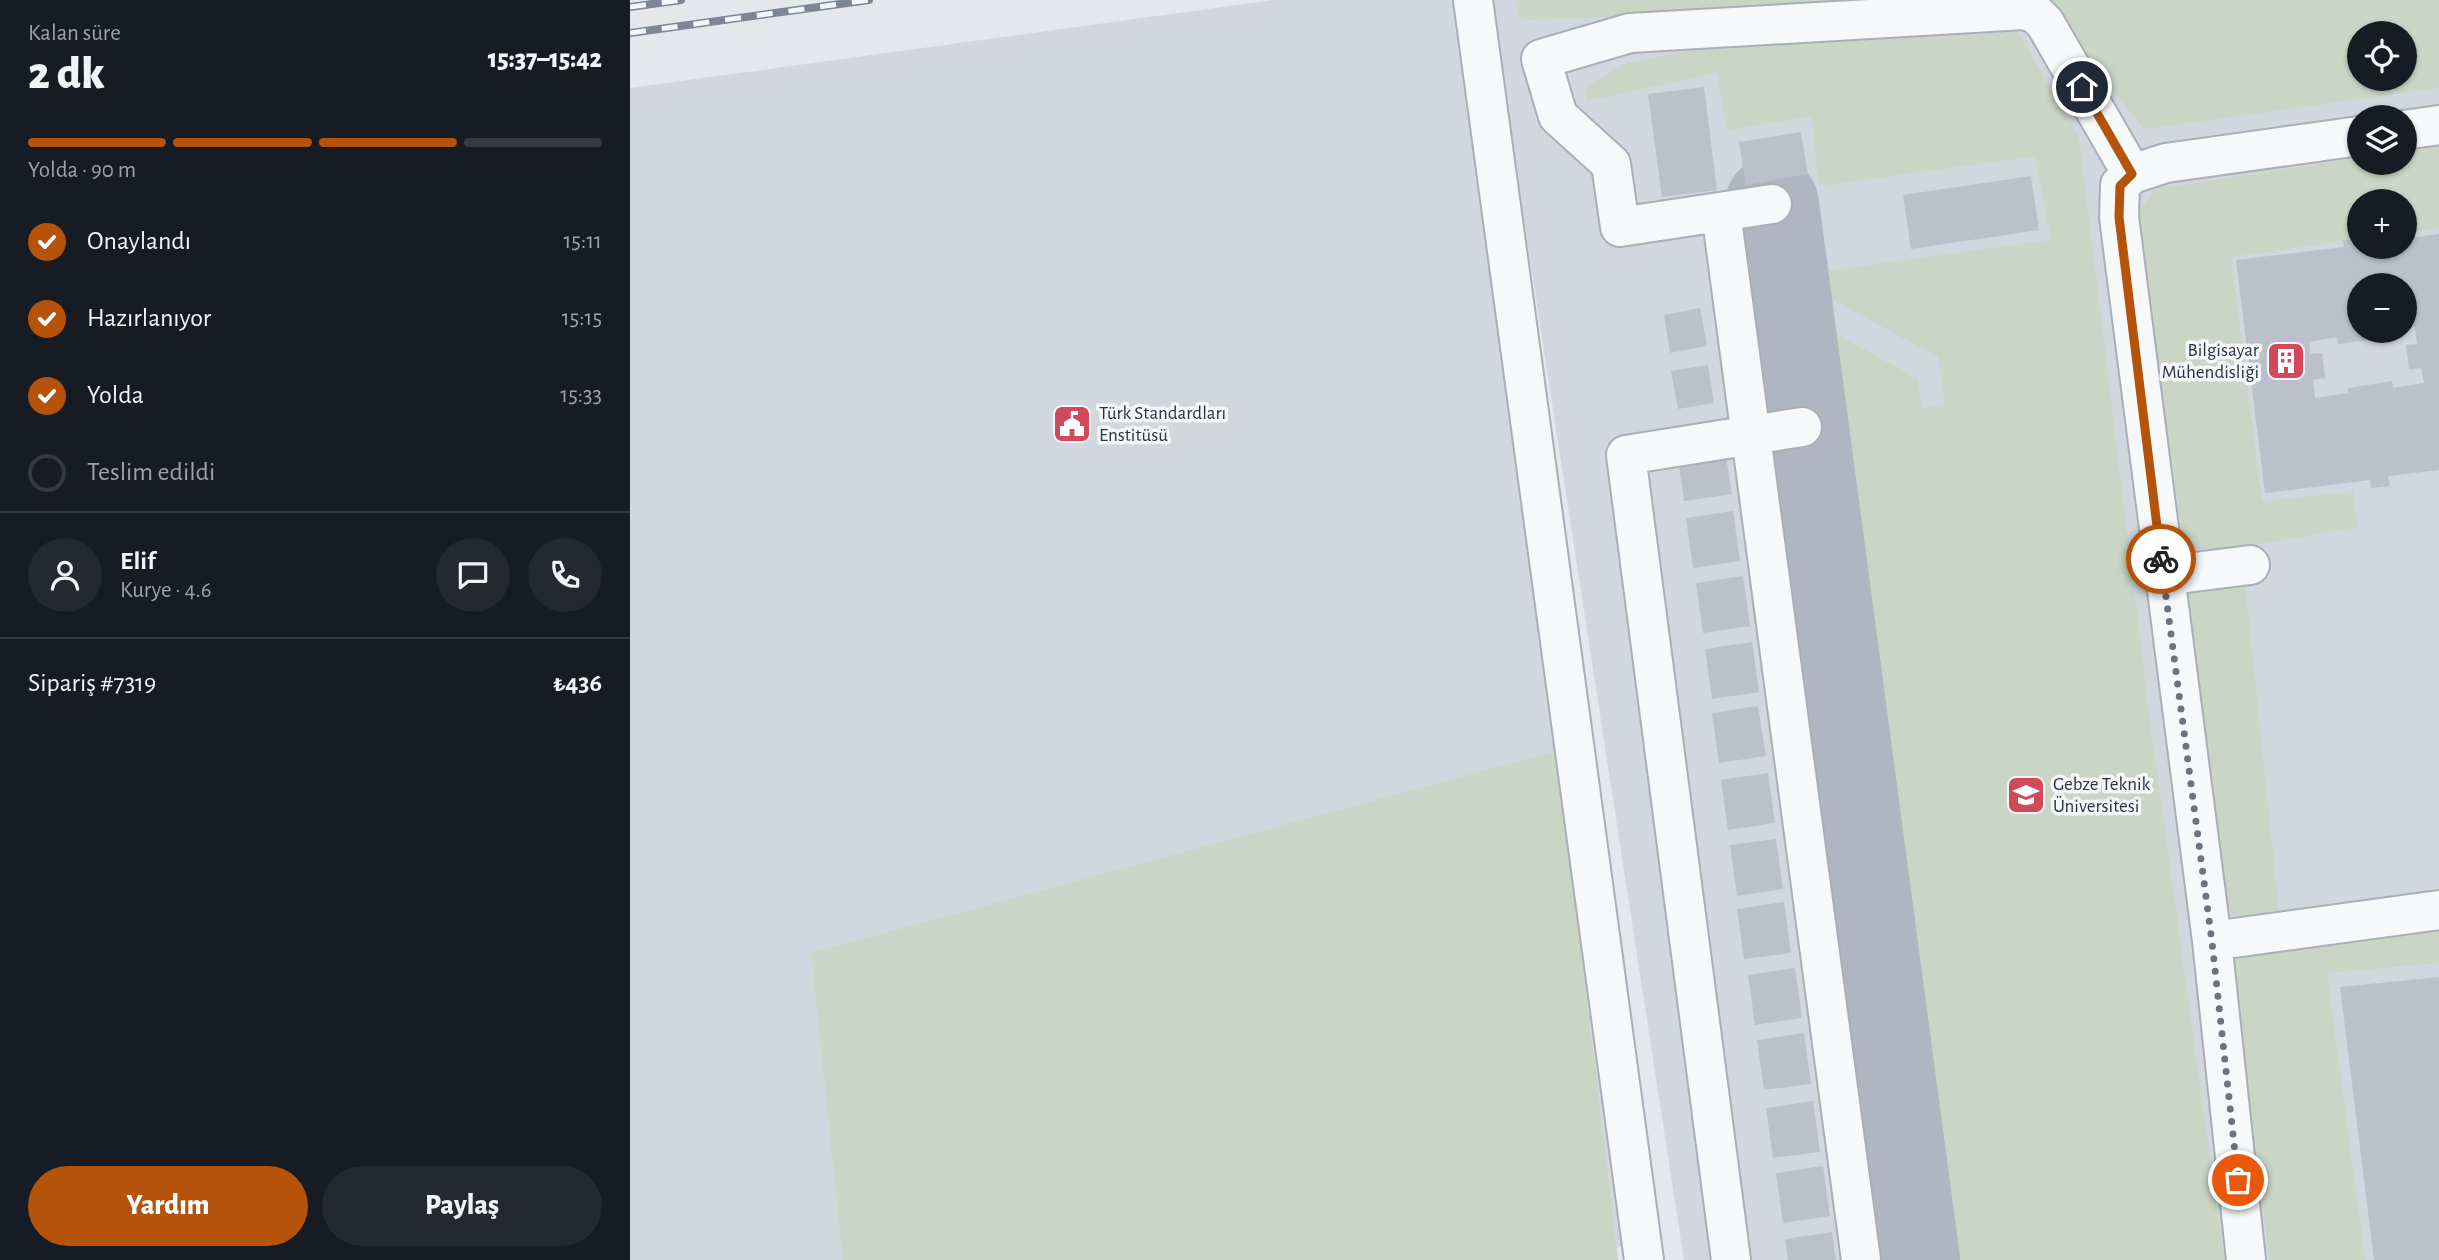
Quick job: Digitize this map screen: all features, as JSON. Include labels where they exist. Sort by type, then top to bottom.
[{"type":"street","points":[[1473,0],[1644,1260]]},
{"type":"street","points":[[1772,204],[1620,227],[1611,164],[1558,116],[1541,59],[1630,33],[2024,10],[2036,14],[2045,23],[2132,174]]},
{"type":"street","points":[[2417,128],[2439,125]]},
{"type":"street","points":[[2246,1260],[2212,942],[2119,217],[2120,186],[2132,174],[2166,163],[2347,138]]},
{"type":"street","points":[[1721,212],[1861,1260]]},
{"type":"street","points":[[1731,1260],[1626,455],[1802,427]]},
{"type":"street","points":[[2163,576],[2249,565]]},
{"type":"street","points":[[2212,942],[2439,910]]},
{"type":"shaded area","name":"Türk Standardları Enstitüsü","points":[[1273,0],[1455,0],[1557,736],[1622,1245],[1597,1260],[630,1260],[630,88]]},
{"type":"shaded area","name":"Gebze Teknik Üniversitesi","points":[[1490,0],[2439,0],[2439,1260],[1684,1260]]},
{"type":"green space","points":[[1515,0],[2439,0],[2439,88],[2144,129],[2043,3],[1521,20]]},
{"type":"green space","points":[[2018,32],[2079,137],[2150,722],[2224,1260],[1953,1260],[1823,327],[1918,379],[1922,409],[1945,403],[1938,357],[1820,293],[1817,272],[2051,240],[2035,156],[1819,186],[1811,116],[1727,130],[1717,73],[1586,101],[1586,87],[1626,63],[1692,50]]},
{"type":"green space","points":[[2439,145],[2439,228],[2417,231],[2417,189],[2347,189],[2347,241],[2231,257],[2262,501],[2353,492],[2358,527],[2205,553],[2182,534],[2135,218],[2155,189],[2347,160],[2347,175],[2417,175],[2417,149]]},
{"type":"green space","points":[[2245,583],[2279,913],[2241,920],[2223,906],[2177,602],[2192,589]]},
{"type":"green space","points":[[1557,751],[1618,1260],[843,1260],[811,953]]},
{"type":"green space","points":[[2439,926],[2439,963],[2327,973],[2365,1260],[2270,1260],[2230,968],[2240,952]]},
{"type":"building","points":[[1704,87],[1717,190],[1662,197],[1648,94]]},
{"type":"building","points":[[1801,132],[1808,174],[1746,185],[1739,142]]},
{"type":"building","points":[[2031,176],[2039,230],[1911,249],[1903,195]]},
{"type":"building","name":"Bilgisayar Mühendisliği","points":[[2439,234],[2439,470],[2388,476],[2390,486],[2371,488],[2370,480],[2265,493],[2236,260],[2344,247],[2343,240],[2347,240],[2347,259],[2417,259],[2417,237]]},
{"type":"building","points":[[1700,308],[1707,346],[1670,353],[1664,315]]},
{"type":"building","points":[[1708,365],[1714,403],[1678,409],[1671,371]]},
{"type":"building","points":[[1724,444],[1732,494],[1684,501],[1677,451]]},
{"type":"building","points":[[1733,511],[1740,561],[1693,568],[1686,518]]},
{"type":"building","points":[[1743,576],[1750,626],[1703,633],[1696,583]]},
{"type":"building","points":[[1752,642],[1759,692],[1712,699],[1705,649]]},
{"type":"building","points":[[1758,706],[1766,756],[1719,763],[1712,713]]},
{"type":"building","points":[[1768,773],[1775,823],[1728,830],[1721,780]]},
{"type":"building","points":[[1776,839],[1783,889],[1737,896],[1730,845]]},
{"type":"building","points":[[1784,902],[1791,953],[1744,959],[1737,909]]},
{"type":"building","points":[[1795,968],[1802,1018],[1755,1025],[1748,975]]},
{"type":"building","points":[[2439,977],[2439,1260],[2374,1260],[2340,987]]},
{"type":"building","points":[[1804,1033],[1811,1084],[1764,1090],[1757,1040]]},
{"type":"building","points":[[1813,1101],[1820,1152],[1773,1158],[1766,1108]]},
{"type":"building","points":[[1823,1166],[1830,1216],[1783,1223],[1776,1173]]},
{"type":"building","points":[[1832,1232],[1836,1260],[1788,1260],[1785,1239]]},
{"type":"taxiway","points":[[1772,204],[1913,1260]]},
{"type":"railway","points":[[630,7],[681,0]]},
{"type":"railway","points":[[630,33],[869,0]]},
{"type":"way so far","points":[[2161,559],[2212,942],[2238,1180]]},
{"type":"place","name":"Bilgisayar Mühendisliği","points":[[2286,361]]},
{"type":"place","name":"Türk Standardları Enstitüsü","points":[[1072,424]]},
{"type":"place","name":"Gebze Teknik Üniversitesi","points":[[2026,795]]},
{"type":"route","points":[[2082,87],[2132,174],[2120,186],[2119,217],[2161,559]]}]
